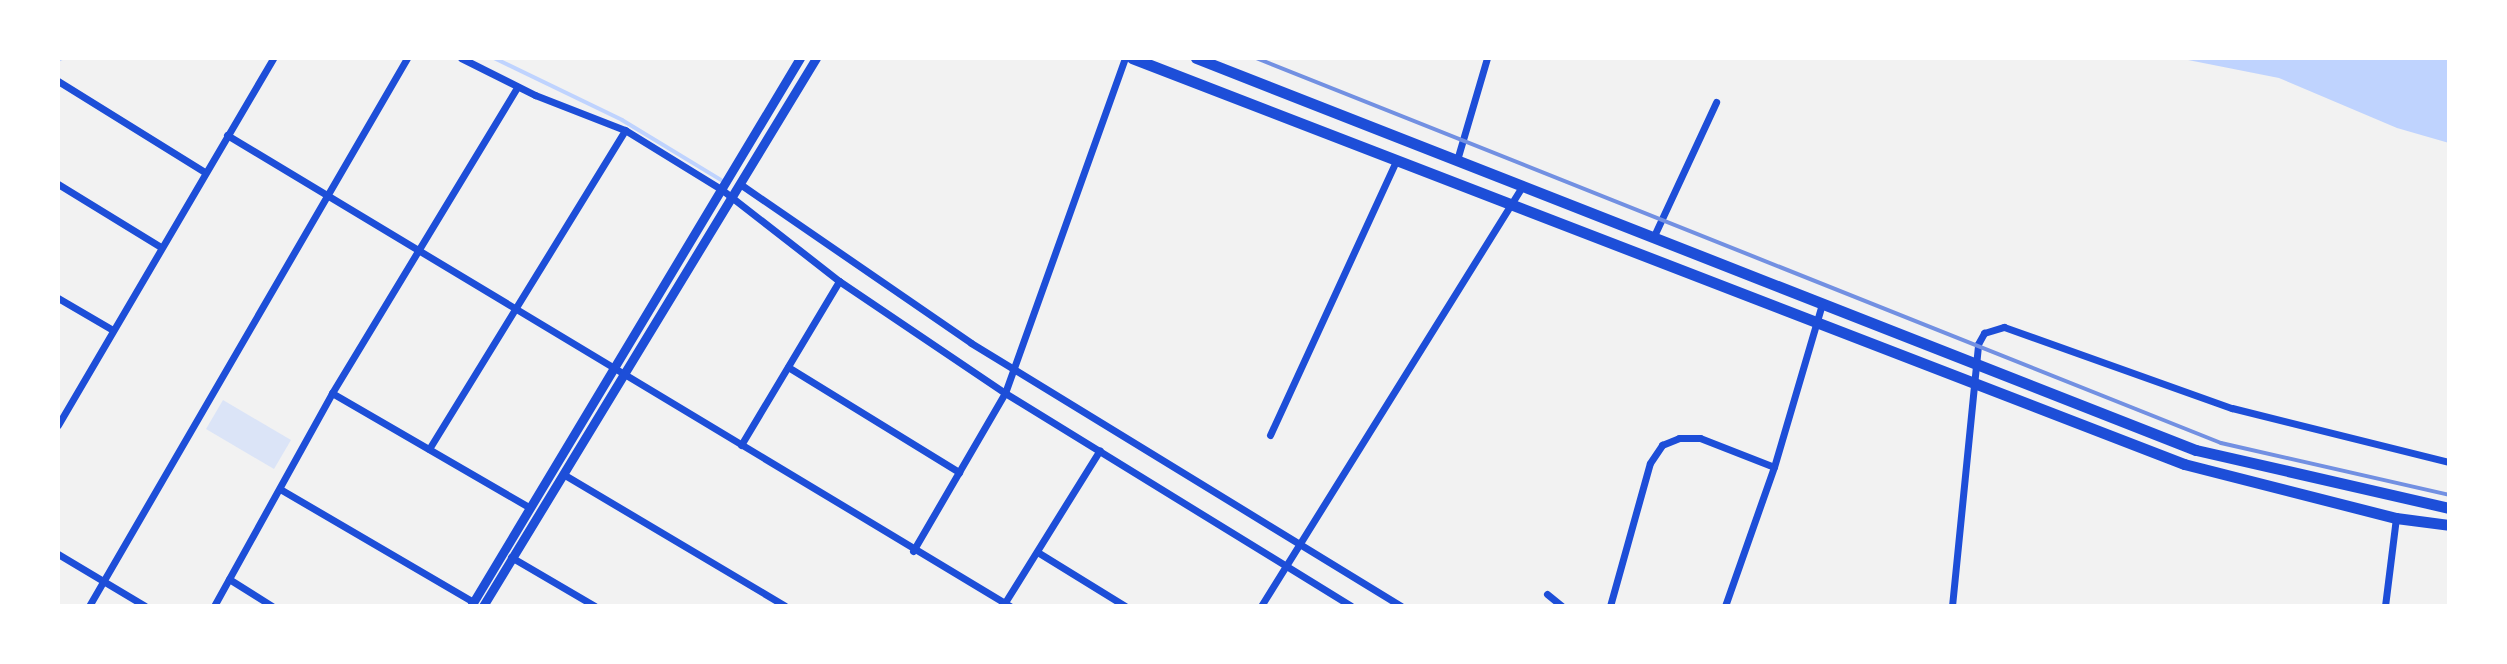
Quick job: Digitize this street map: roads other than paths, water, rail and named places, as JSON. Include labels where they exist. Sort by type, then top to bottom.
[{"type":"highway","points":[[1132,58],[1815,325],[2184,464],[2396,518],[2449,525]]},
{"type":"highway","points":[[1196,58],[2196,450],[2380,495],[2449,508]]},
{"type":"highway","points":[[2378,513],[2380,495]]},
{"type":"street","points":[[58,425],[111,329],[273,58]]},
{"type":"street","points":[[89,606],[407,58]]},
{"type":"street","points":[[461,58],[517,87],[625,130],[721,189],[839,281],[1005,393],[1351,606]]},
{"type":"street","points":[[476,605],[502,551],[800,58]]},
{"type":"street","points":[[476,605],[512,557],[816,58]]},
{"type":"street","points":[[913,551],[1005,393],[1125,58]]},
{"type":"street","points":[[1457,160],[1487,58]]},
{"type":"street","points":[[58,81],[205,172]]},
{"type":"street","points":[[214,606],[415,250],[517,87]]},
{"type":"street","points":[[1653,238],[1716,102]]},
{"type":"street","points":[[429,449],[625,130]]},
{"type":"street","points":[[227,135],[1006,605],[1100,450]]},
{"type":"street","points":[[1270,435],[1396,161]]},
{"type":"street","points":[[58,184],[161,247]]},
{"type":"street","points":[[740,184],[971,343],[1015,367],[1401,606]]},
{"type":"street","points":[[1261,606],[1513,207],[1522,186]]},
{"type":"street","points":[[741,445],[839,281]]},
{"type":"street","points":[[58,298],[111,329]]},
{"type":"street","points":[[1725,606],[1774,467],[1822,304]]},
{"type":"street","points":[[1952,606],[1977,386],[1975,364],[1984,333],[2004,327],[2232,408],[2449,462]]},
{"type":"street","points":[[788,367],[959,472]]},
{"type":"street","points":[[332,393],[529,507]]},
{"type":"street","points":[[1610,606],[1650,463],[1662,445],[1679,438],[1700,438],[1774,467]]},
{"type":"street","points":[[563,474],[785,606]]},
{"type":"street","points":[[280,489],[476,605]]},
{"type":"street","points":[[2385,606],[2396,518]]},
{"type":"street","points":[[502,551],[595,606]]},
{"type":"street","points":[[1039,553],[1125,606]]},
{"type":"street","points":[[58,554],[145,606]]},
{"type":"street","points":[[229,579],[272,606]]},
{"type":"street","points":[[1547,594],[1562,606]]},
{"type":"water","points":[[2178,58],[2449,58],[2449,143],[2397,128],[2279,78]]},
{"type":"waterway","points":[[58,60],[62,58]]},
{"type":"waterway","points":[[494,58],[622,120],[721,180]]},
{"type":"railway","points":[[1256,58],[2221,443],[2449,495]]}]
